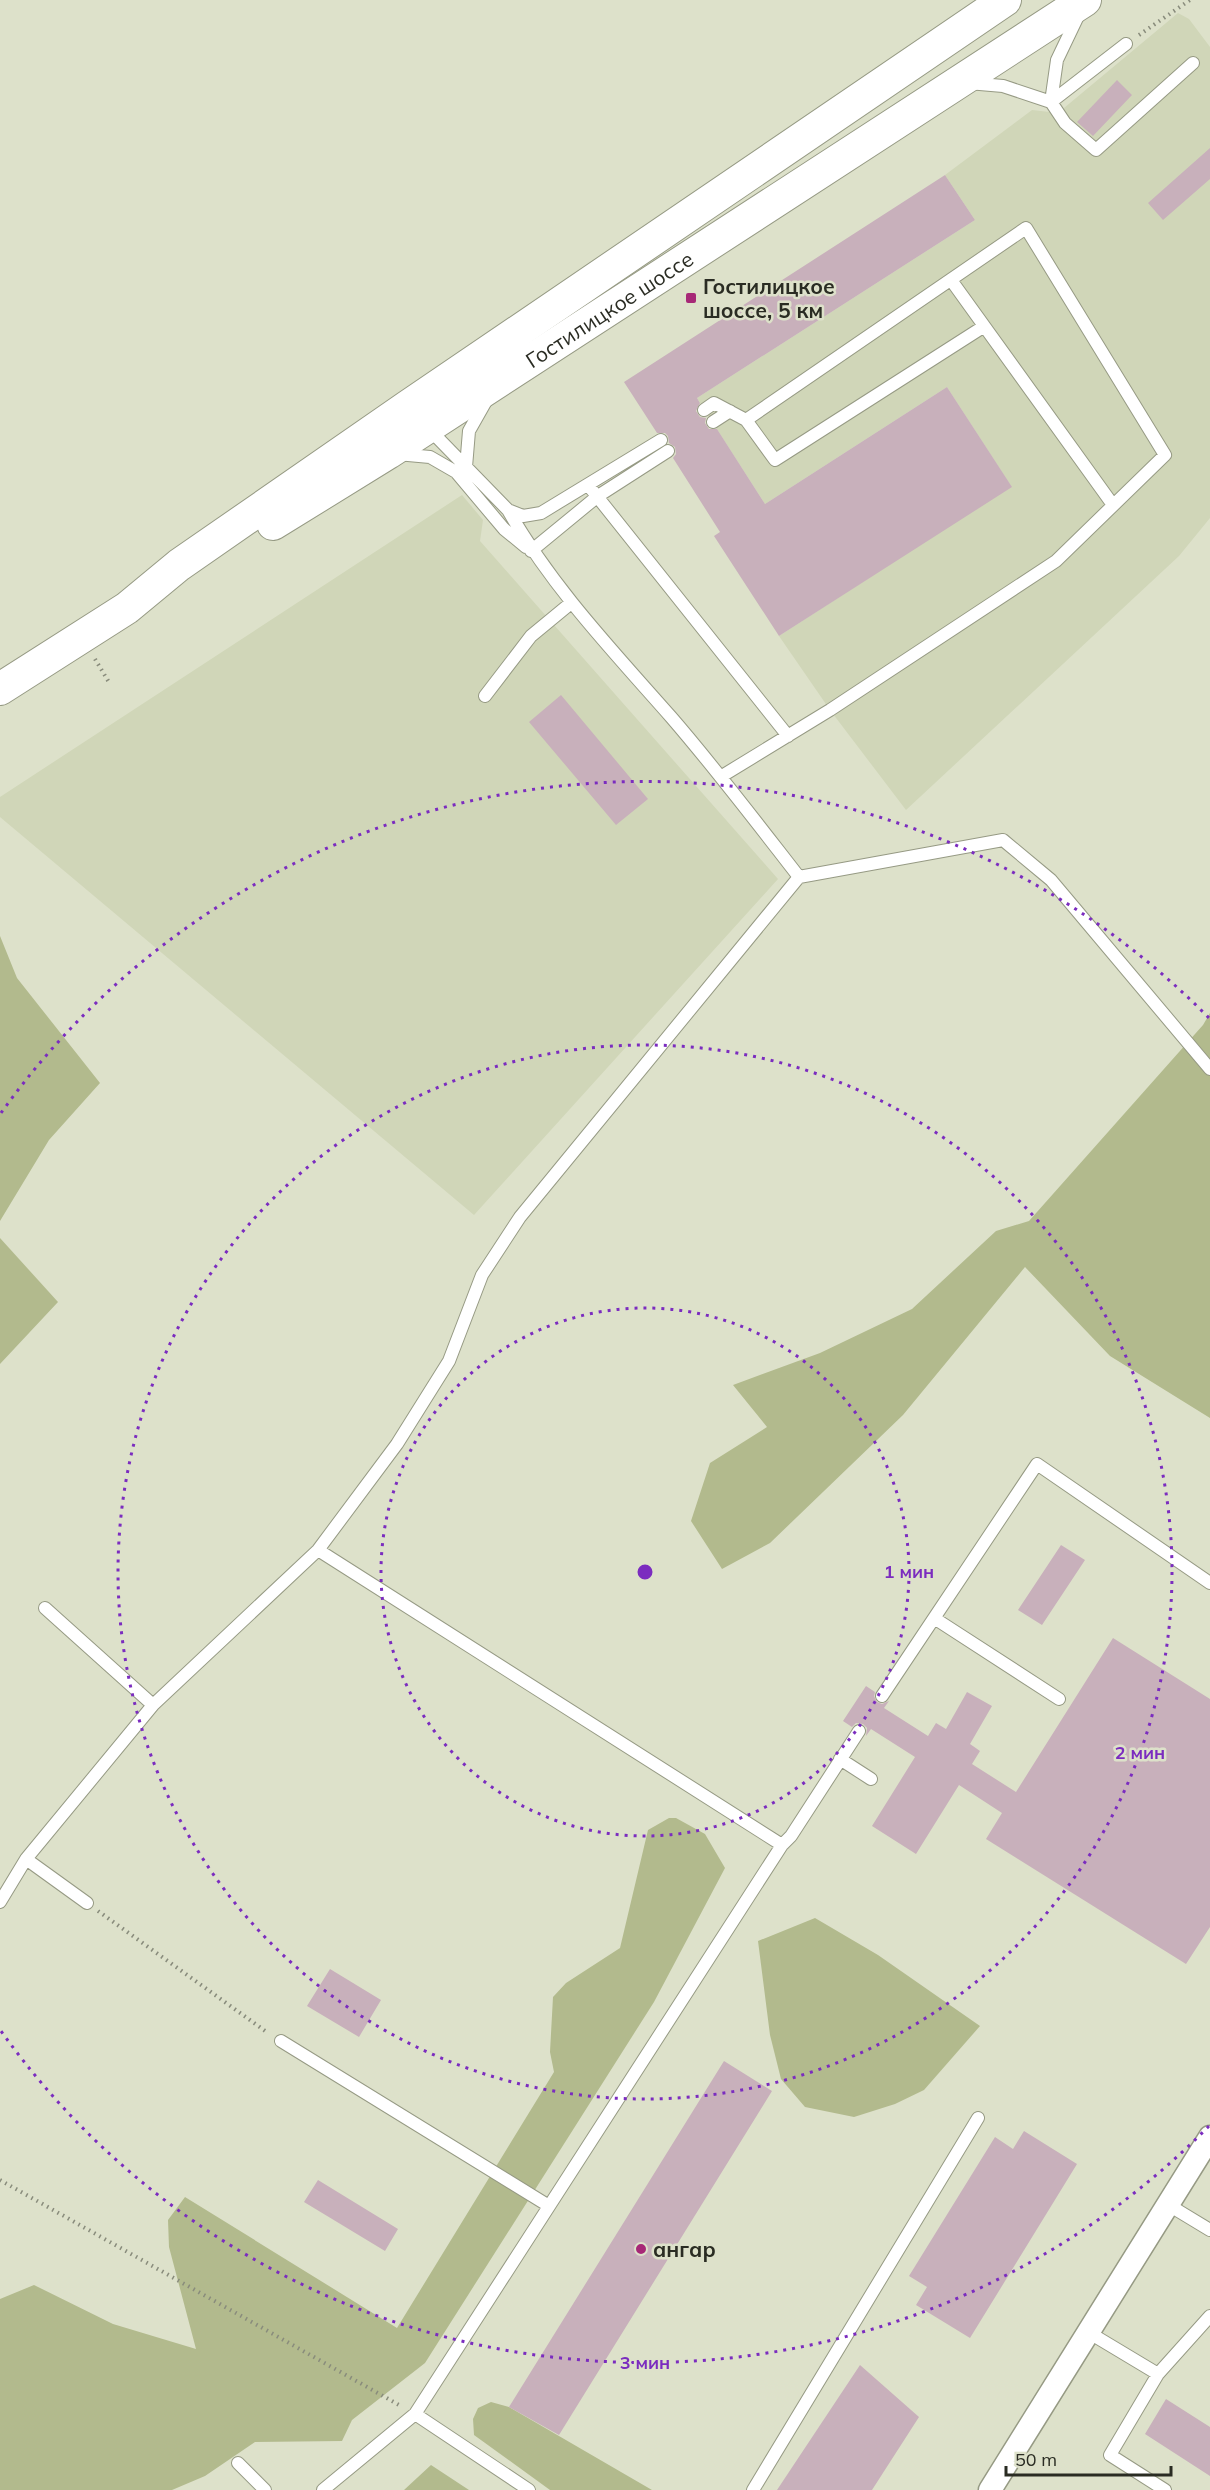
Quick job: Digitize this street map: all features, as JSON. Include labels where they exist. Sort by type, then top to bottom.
[{"type":"main road","name":"Гостилицкое шоссе","points":[[127,608],[179,565],[416,417],[1005,0]]},
{"type":"main road","name":"Гостилицкое шоссе","points":[[0,689],[127,608],[186,578],[388,453],[416,417],[511,373],[1086,0]]},
{"type":"street","points":[[990,2490],[1210,2138]]},
{"type":"lane","points":[[1051,102],[1057,60],[1065,39],[1086,0]]},
{"type":"lane","points":[[1051,102],[1126,44]]},
{"type":"lane","points":[[957,82],[1003,86],[1051,102],[1065,123],[1096,150],[1192,63]]},
{"type":"lane","points":[[722,776],[788,736],[1056,561],[1165,455],[1026,228],[746,420]]},
{"type":"lane","points":[[951,280],[1113,504]]},
{"type":"lane","points":[[704,410],[714,403],[746,420],[775,460],[983,327]]},
{"type":"lane","points":[[466,467],[469,431],[481,407],[511,373]]},
{"type":"lane","points":[[712,422],[730,411]]},
{"type":"lane","points":[[416,417],[508,510],[531,551],[571,603],[722,776],[799,877]]},
{"type":"lane","points":[[508,510],[523,516],[541,513],[661,440]]},
{"type":"lane","points":[[531,551],[598,496],[668,451]]},
{"type":"lane","points":[[388,453],[430,458],[456,472],[504,529],[531,551]]},
{"type":"lane","points":[[588,485],[788,736]]},
{"type":"lane","points":[[485,696],[531,636],[571,603]]},
{"type":"lane","points":[[0,1902],[26,1859],[153,1705],[318,1550],[397,1444],[448,1361],[482,1275],[520,1217],[799,877],[1003,840],[1051,880],[1210,1069]]},
{"type":"lane","points":[[882,1696],[1037,1464],[1210,1584]]},
{"type":"lane","points":[[318,1550],[782,1845]]},
{"type":"lane","points":[[45,1608],[153,1705]]},
{"type":"lane","points":[[934,1618],[1059,1699]]},
{"type":"lane","points":[[323,2490],[415,2414],[782,1845],[791,1836],[859,1731]]},
{"type":"lane","points":[[840,1759],[871,1779]]},
{"type":"lane","points":[[26,1859],[87,1903]]},
{"type":"lane","points":[[281,2041],[549,2206]]},
{"type":"lane","points":[[753,2490],[978,2118]]},
{"type":"lane","points":[[1167,2204],[1210,2230]]},
{"type":"lane","points":[[1165,2490],[1110,2455],[1158,2374],[1210,2316]]},
{"type":"lane","points":[[1088,2332],[1158,2374]]},
{"type":"lane","points":[[415,2414],[529,2490]]},
{"type":"lane","points":[[238,2463],[265,2490]]},
{"type":"path","points":[[1126,44],[1190,0]]},
{"type":"path","points":[[87,1903],[253,2024],[281,2041]]},
{"type":"path","points":[[0,2180],[415,2414]]},
{"type":"shaded area","points":[[1178,13],[1189,19],[1210,47],[1210,518],[1179,556],[906,810],[830,710],[779,636],[1011,486],[947,387],[765,504],[697,398],[975,220],[945,175],[1032,110],[1058,113]]},
{"type":"shaded area","points":[[462,495],[483,520],[480,541],[778,879],[474,1215],[0,817],[0,797]]},
{"type":"shaded area","points":[[0,936],[17,978],[100,1083],[49,1140],[0,1221]]},
{"type":"shaded area","points":[[1210,1013],[1210,1418],[1110,1356],[1025,1267],[903,1415],[770,1543],[722,1569],[691,1521],[710,1463],[767,1427],[733,1385],[820,1353],[912,1309],[996,1231],[1029,1221],[1203,1025]]},
{"type":"shaded area","points":[[0,1238],[58,1302],[0,1364]]},
{"type":"shaded area","points":[[669,1818],[676,1818],[705,1834],[725,1868],[654,2002],[425,2363],[352,2420],[342,2441],[255,2442],[205,2476],[172,2490],[0,2490],[0,2299],[34,2285],[113,2324],[196,2349],[169,2247],[168,2220],[185,2197],[397,2328],[554,2072],[550,2052],[553,1997],[566,1983],[620,1948],[648,1830]]},
{"type":"shaded area","points":[[815,1918],[878,1955],[980,2026],[924,2090],[895,2104],[854,2117],[805,2107],[781,2079],[770,2035],[758,1941]]},
{"type":"shaded area","points":[[491,2402],[509,2407],[652,2490],[550,2490],[474,2435],[473,2419],[478,2408]]},
{"type":"shaded area","points":[[431,2465],[469,2490],[404,2490]]},
{"type":"building","points":[[1117,80],[1132,95],[1093,136],[1077,122]]},
{"type":"building","points":[[1210,148],[1210,179],[1163,220],[1148,203]]},
{"type":"building","points":[[945,175],[975,220],[697,398],[700,403],[696,411],[700,417],[706,418],[705,423],[709,429],[717,429],[765,504],[947,387],[1012,487],[779,636],[714,536],[720,532],[673,458],[676,454],[675,447],[669,443],[665,433],[657,433],[624,382]]},
{"type":"building","points":[[561,695],[648,799],[616,825],[529,722]]},
{"type":"building","points":[[1061,1545],[1085,1560],[1042,1625],[1018,1610]]},
{"type":"building","points":[[1113,1638],[1210,1699],[1210,1927],[1186,1964],[986,1839],[1002,1813],[959,1785],[916,1854],[872,1826],[915,1757],[871,1729],[866,1736],[867,1728],[863,1724],[856,1723],[852,1727],[843,1721],[866,1686],[875,1692],[877,1702],[882,1704],[889,1701],[884,1708],[928,1736],[936,1723],[946,1729],[967,1692],[992,1706],[970,1744],[980,1751],[972,1764],[1016,1792]]},
{"type":"building","points":[[330,1969],[381,2000],[359,2037],[307,2006]]},
{"type":"building","name":"ангар","points":[[724,2061],[772,2091],[559,2435],[509,2407]]},
{"type":"building","points":[[1024,2131],[1077,2164],[970,2338],[916,2305],[927,2287],[909,2276],[995,2137],[1013,2149]]},
{"type":"building","points":[[318,2180],[398,2229],[385,2251],[304,2202]]},
{"type":"building","points":[[860,2365],[919,2417],[872,2490],[777,2490]]},
{"type":"building","points":[[1166,2399],[1210,2427],[1210,2476],[1145,2434]]},
{"type":"place","name":"Гостилицкое шоссе, 5 км","points":[[691,298]]},
{"type":"place","name":"ангар","points":[[641,2249]]}]
